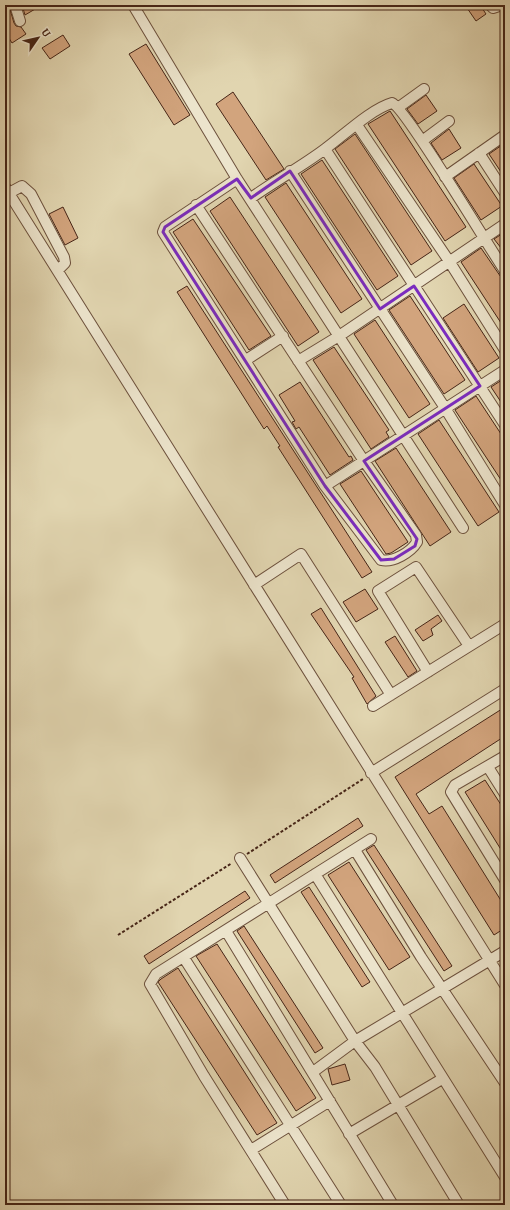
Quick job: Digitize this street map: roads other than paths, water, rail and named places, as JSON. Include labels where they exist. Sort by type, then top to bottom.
[{"type":"street","points":[[15,5],[20,21]]},
{"type":"street","points":[[133,5],[238,179],[463,528]]},
{"type":"street","points":[[490,5],[493,8],[502,5]]},
{"type":"street","points":[[399,107],[424,89]]},
{"type":"street","points":[[251,198],[325,149],[357,124],[388,104],[392,103],[399,107],[422,141],[505,271]]},
{"type":"street","points":[[422,141],[449,121]]},
{"type":"street","points":[[357,124],[449,261],[505,350]]},
{"type":"street","points":[[445,177],[505,135]]},
{"type":"street","points":[[325,149],[505,425]]},
{"type":"street","points":[[479,153],[505,193]]},
{"type":"street","points":[[290,171],[445,408],[505,505]]},
{"type":"street","points":[[196,205],[417,539],[415,546],[400,556],[390,560],[381,560],[325,486],[163,232],[165,227],[196,205],[238,179]]},
{"type":"street","points":[[58,270],[65,263],[64,257],[35,200],[22,186],[7,190],[505,985]]},
{"type":"street","points":[[298,361],[380,309],[505,224]]},
{"type":"street","points":[[246,360],[283,336]]},
{"type":"street","points":[[325,486],[505,370]]},
{"type":"street","points":[[254,585],[301,554],[391,695]]},
{"type":"street","points":[[428,672],[378,590],[416,567],[469,646]]},
{"type":"street","points":[[373,706],[505,624]]},
{"type":"street","points":[[371,773],[505,689]]},
{"type":"street","points":[[505,756],[455,785],[451,792],[505,880]]},
{"type":"street","points":[[488,767],[505,794]]},
{"type":"street","points":[[285,1205],[204,1076],[150,984],[156,974],[184,958],[371,839]]},
{"type":"street","points":[[355,850],[421,957],[505,1083]]},
{"type":"street","points":[[240,858],[355,1041],[375,1067],[397,1106],[459,1205]]},
{"type":"street","points":[[315,874],[442,1079],[505,1177]]},
{"type":"street","points":[[226,931],[313,1072],[349,1134],[394,1205]]},
{"type":"street","points":[[313,1072],[355,1041],[505,951]]},
{"type":"street","points":[[184,958],[341,1205]]},
{"type":"street","points":[[349,1134],[442,1079]]},
{"type":"street","points":[[251,1150],[292,1126],[330,1101]]}]
